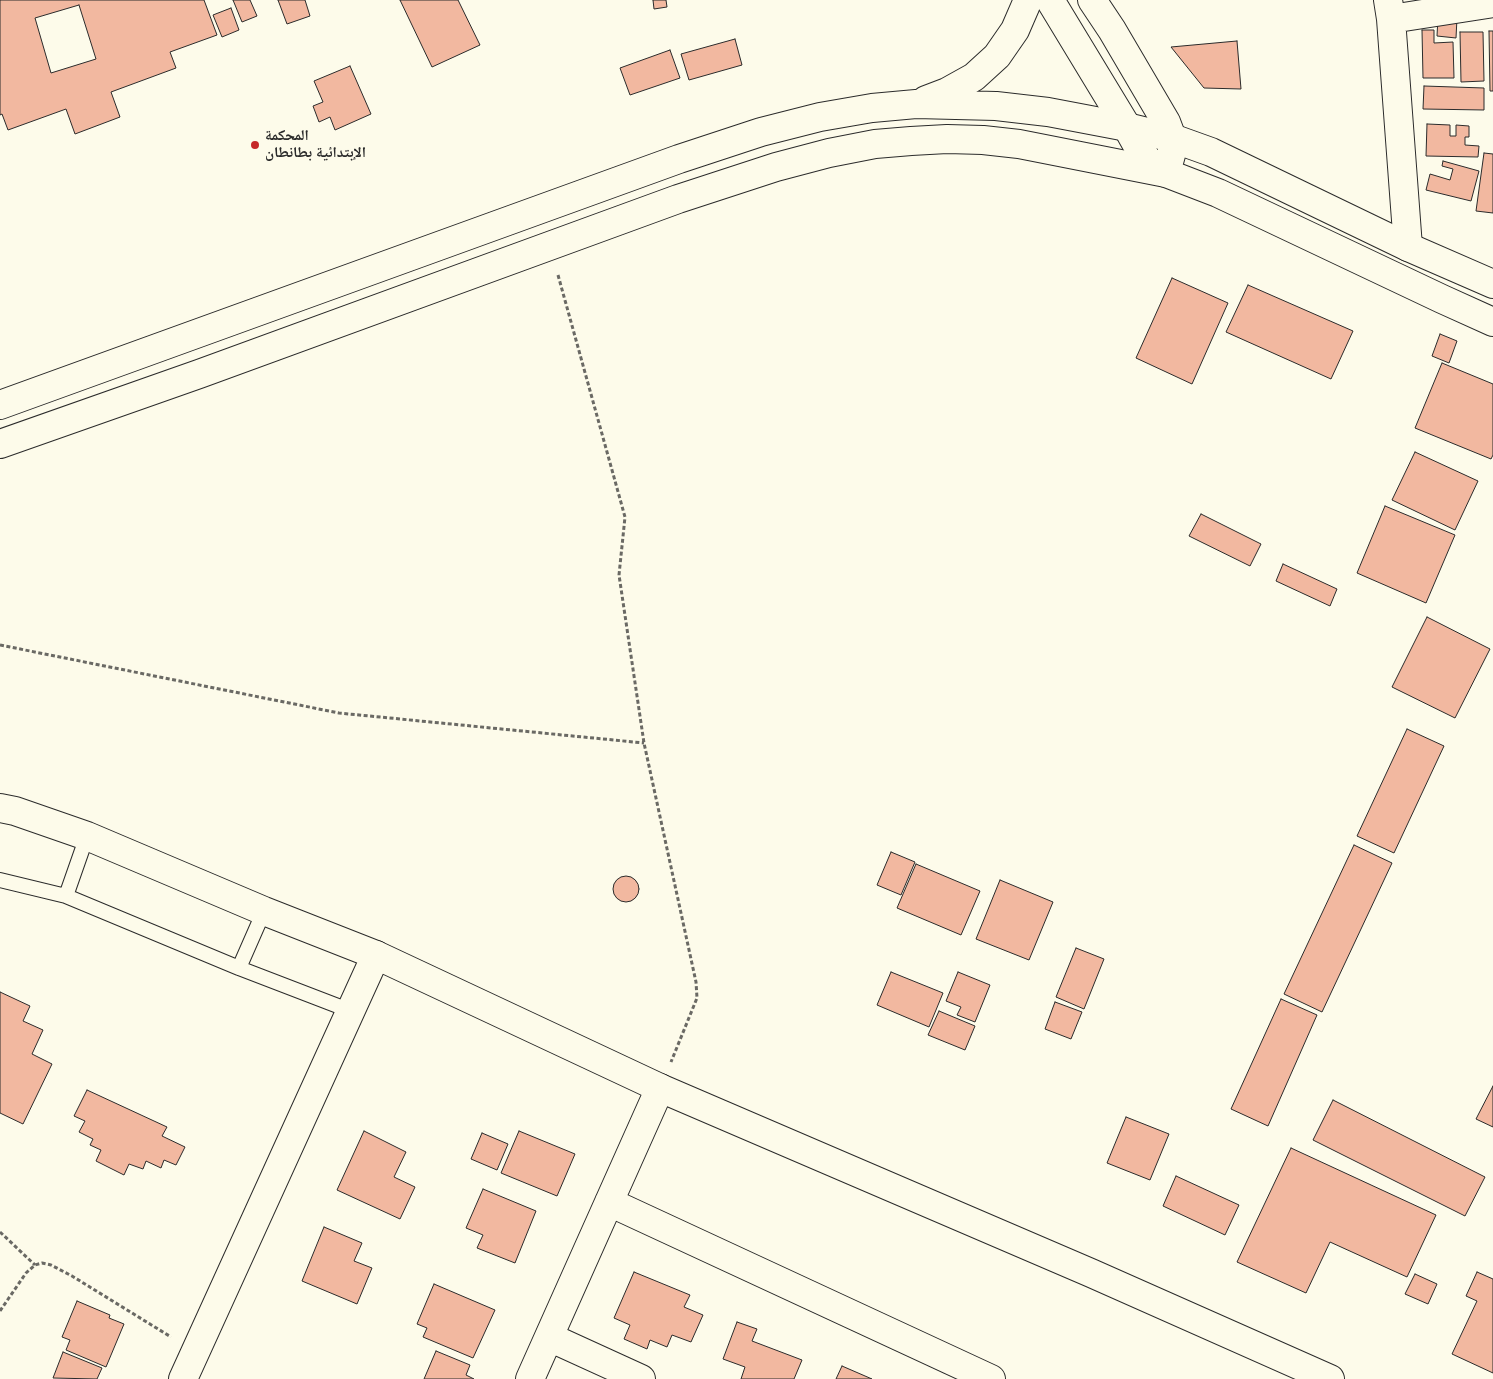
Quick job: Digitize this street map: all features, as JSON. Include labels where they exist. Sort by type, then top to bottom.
[{"type":"main road","points":[[916,104],[947,92],[974,77],[997,56],[1015,30],[1028,0]]},
{"type":"main road","points":[[1050,0],[1146,158],[1161,172]]},
{"type":"main road","points":[[1092,0],[1112,30],[1166,122],[1172,138],[1172,151],[1161,172]]},
{"type":"main road","points":[[1408,247],[1390,10],[1493,3]]},
{"type":"main road","points":[[0,405],[679,158],[761,132],[820,117],[872,108],[916,104],[996,106],[1048,112],[1127,127],[1172,138],[1211,152],[1408,247],[1493,284]]},
{"type":"main road","points":[[0,444],[200,374],[678,199],[776,167],[829,153],[875,144],[947,139],[983,140],[1019,144],[1161,172],[1218,193],[1493,322]]},
{"type":"main road","points":[[1442,299],[1455,267]]},
{"type":"main road","points":[[5,807],[87,836],[264,911],[376,955],[660,1088],[1081,1269],[1330,1379]]},
{"type":"main road","points":[[183,1379],[376,955]]},
{"type":"main road","points":[[530,1379],[660,1088]]},
{"type":"main road","points":[[609,1202],[991,1379]]},
{"type":"main road","points":[[549,1338],[641,1379]]},
{"type":"lane","points":[[66,896],[87,836]]},
{"type":"lane","points":[[0,880],[66,896],[239,968],[351,1011]]},
{"type":"lane","points":[[239,968],[264,911]]},
{"type":"path","points":[[550,246],[625,517],[620,575],[644,743],[694,973],[697,998],[660,1088]]},
{"type":"path","points":[[0,645],[339,713],[644,743]]},
{"type":"path","points":[[0,1232],[35,1265]]},
{"type":"path","points":[[0,1312],[26,1272],[35,1265],[42,1263],[51,1265],[72,1276],[195,1352]]},
{"type":"building","points":[[0,0],[204,0],[217,35],[170,52],[176,68],[111,92],[120,117],[75,134],[66,109],[8,130],[2,114],[0,115]],"holes":[[[79,5],[96,59],[51,73],[35,18]]]},
{"type":"building","points":[[233,0],[250,0],[257,16],[242,22]]},
{"type":"building","points":[[278,0],[305,0],[310,16],[287,24]]},
{"type":"building","points":[[400,0],[458,0],[480,45],[432,67]]},
{"type":"building","points":[[653,0],[666,0],[667,7],[654,9]]},
{"type":"building","points":[[231,8],[239,30],[222,37],[213,15]]},
{"type":"building","points":[[1438,17],[1457,18],[1456,38],[1437,36]]},
{"type":"building","points":[[1422,30],[1434,30],[1434,43],[1453,42],[1454,78],[1423,78]]},
{"type":"building","points":[[1489,31],[1493,31],[1493,91],[1490,91]]},
{"type":"building","points":[[1460,32],[1483,32],[1484,81],[1461,82]]},
{"type":"building","points":[[735,39],[742,65],[689,80],[681,54]]},
{"type":"building","points":[[1237,41],[1241,89],[1204,88],[1171,47]]},
{"type":"building","points":[[670,50],[680,78],[630,95],[620,68]]},
{"type":"building","points":[[350,66],[371,114],[335,130],[330,117],[319,122],[313,106],[323,102],[314,81]]},
{"type":"building","points":[[1424,86],[1484,88],[1484,110],[1423,109]]},
{"type":"building","points":[[1427,124],[1450,125],[1450,136],[1456,136],[1456,125],[1469,126],[1469,137],[1465,137],[1465,145],[1479,146],[1478,157],[1426,156]]},
{"type":"building","points":[[1484,153],[1493,154],[1493,213],[1476,211]]},
{"type":"building","points":[[1443,161],[1479,171],[1471,201],[1426,190],[1430,174],[1450,180],[1453,169],[1442,166]]},
{"type":"building","points":[[1172,278],[1228,303],[1192,384],[1136,358]]},
{"type":"building","points":[[1248,285],[1353,331],[1331,379],[1226,332]]},
{"type":"building","points":[[1440,334],[1457,341],[1449,363],[1432,356]]},
{"type":"building","points":[[1442,363],[1493,384],[1493,455],[1491,459],[1415,428]]},
{"type":"building","points":[[1415,452],[1478,481],[1455,530],[1392,500]]},
{"type":"building","points":[[1385,506],[1455,535],[1426,603],[1357,573]]},
{"type":"building","points":[[1201,514],[1261,544],[1250,566],[1189,536]]},
{"type":"building","points":[[1283,564],[1337,589],[1330,606],[1276,581]]},
{"type":"building","points":[[1427,617],[1490,649],[1455,718],[1392,687]]},
{"type":"building","points":[[1407,729],[1444,746],[1394,853],[1357,836]]},
{"type":"building","points":[[1354,845],[1392,863],[1322,1012],[1284,994]]},
{"type":"building","points":[[891,852],[915,862],[901,895],[877,885]]},
{"type":"building","points":[[916,864],[980,891],[961,935],[897,908]]},
{"type":"building","points":[[626,876],[635,880],[639,889],[635,898],[626,902],[617,898],[613,889],[617,880]]},
{"type":"building","points":[[1000,880],[1053,902],[1029,960],[976,939]]},
{"type":"building","points":[[1076,948],[1104,959],[1084,1009],[1056,997]]},
{"type":"building","points":[[891,972],[943,993],[929,1027],[877,1005]]},
{"type":"building","points":[[958,972],[990,985],[975,1022],[957,1015],[961,1007],[946,1001]]},
{"type":"building","points":[[0,992],[30,1006],[23,1021],[43,1030],[32,1054],[52,1064],[23,1124],[0,1113]]},
{"type":"building","points":[[1281,999],[1317,1015],[1268,1126],[1231,1109]]},
{"type":"building","points":[[1055,1002],[1082,1012],[1071,1039],[1045,1029]]},
{"type":"building","points":[[939,1011],[975,1026],[965,1050],[928,1035]]},
{"type":"building","points":[[1493,1086],[1493,1127],[1476,1119]]},
{"type":"building","points":[[87,1090],[167,1127],[162,1136],[185,1147],[176,1165],[164,1160],[161,1168],[146,1161],[143,1169],[129,1164],[124,1175],[96,1161],[101,1150],[90,1145],[93,1139],[79,1132],[85,1121],[74,1116]]},
{"type":"building","points":[[1333,1100],[1485,1177],[1465,1216],[1313,1140]]},
{"type":"building","points":[[1126,1117],[1169,1134],[1150,1180],[1107,1163]]},
{"type":"building","points":[[364,1131],[406,1152],[394,1177],[415,1187],[400,1219],[337,1190]]},
{"type":"building","points":[[519,1131],[575,1154],[557,1196],[501,1173]]},
{"type":"building","points":[[482,1133],[508,1144],[497,1170],[471,1159]]},
{"type":"building","points":[[1291,1148],[1436,1215],[1407,1277],[1330,1242],[1306,1293],[1237,1262]]},
{"type":"building","points":[[1176,1176],[1239,1205],[1225,1235],[1163,1206]]},
{"type":"building","points":[[483,1189],[536,1211],[515,1263],[477,1248],[483,1235],[466,1228]]},
{"type":"building","points":[[324,1227],[362,1243],[354,1261],[372,1268],[357,1304],[302,1281]]},
{"type":"building","points":[[634,1272],[690,1295],[684,1307],[703,1315],[691,1342],[672,1335],[667,1347],[650,1340],[647,1349],[624,1339],[630,1325],[614,1318]]},
{"type":"building","points":[[1477,1272],[1493,1279],[1493,1373],[1452,1354],[1477,1301],[1466,1296]]},
{"type":"building","points":[[1415,1274],[1437,1284],[1428,1304],[1405,1294]]},
{"type":"building","points":[[434,1284],[495,1310],[473,1358],[423,1337],[427,1328],[417,1324]]},
{"type":"building","points":[[77,1301],[110,1315],[109,1318],[124,1324],[106,1367],[66,1350],[70,1340],[62,1337]]},
{"type":"building","points":[[737,1322],[757,1329],[752,1341],[802,1360],[794,1379],[741,1379],[745,1367],[723,1359]]},
{"type":"building","points":[[436,1351],[470,1365],[466,1375],[474,1379],[424,1379]]},
{"type":"building","points":[[63,1352],[102,1368],[97,1379],[53,1378]]},
{"type":"building","points":[[842,1366],[872,1379],[836,1379]]},
{"type":"place","name":"المحكمة الإبتدائية بطانطان","points":[[255,145]]}]
